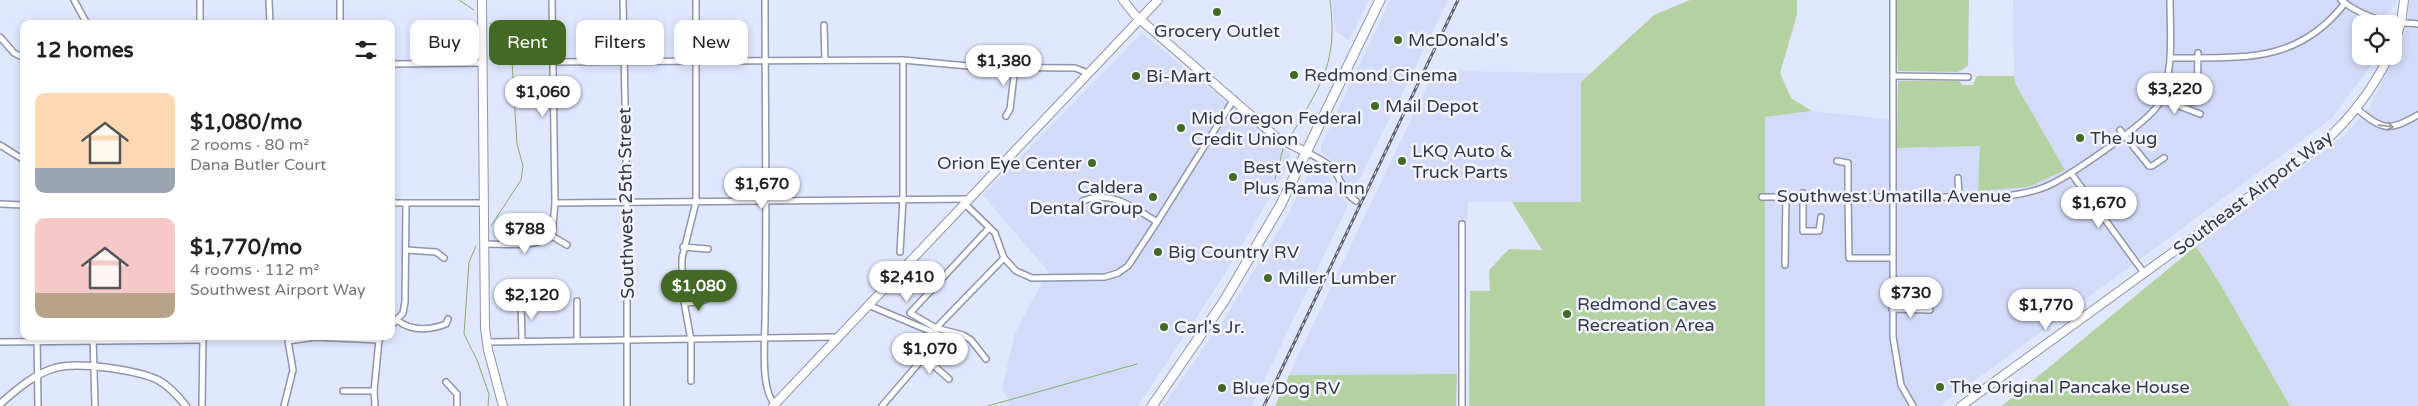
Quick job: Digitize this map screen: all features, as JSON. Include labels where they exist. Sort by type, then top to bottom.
[{"type":"highway","points":[[1152,406],[1251,258],[1308,153],[1380,0]]},
{"type":"main road","points":[[482,0],[487,342],[502,406]]},
{"type":"main road","points":[[1123,0],[1140,20],[1276,137],[1308,153]]},
{"type":"main road","points":[[774,405],[1158,0]]},
{"type":"main road","points":[[2402,15],[2404,0]]},
{"type":"main road","name":"Southeast Airport Way","points":[[1961,406],[2322,144],[2357,109],[2370,92],[2384,65]]},
{"type":"street","points":[[74,0],[85,20]]},
{"type":"street","points":[[200,0],[200,20]]},
{"type":"street","points":[[269,0],[270,20]]},
{"type":"street","points":[[340,0],[340,20]]},
{"type":"street","points":[[552,0],[552,20]]},
{"type":"street","name":"Southwest 25th Street","points":[[623,0],[623,20]]},
{"type":"street","points":[[696,0],[696,20]]},
{"type":"street","points":[[766,0],[767,200],[765,338],[767,391],[774,405]]},
{"type":"street","points":[[1893,0],[1892,337],[1896,367],[1901,385],[1913,406]]},
{"type":"street","name":"Southwest Umatilla Avenue","points":[[1762,197],[1958,197],[2022,194],[2045,187],[2071,173],[2139,124],[2157,106],[2168,74],[2170,58],[2170,0]]},
{"type":"street","points":[[2170,58],[2250,57],[2283,50],[2313,35],[2334,18],[2343,2],[2368,15]]},
{"type":"street","points":[[2402,23],[2418,24]]},
{"type":"street","points":[[824,25],[825,60]]},
{"type":"street","points":[[0,37],[14,53],[20,56]]},
{"type":"street","points":[[2160,88],[2192,102],[2198,101],[2198,53]]},
{"type":"street","points":[[748,60],[903,60],[1015,67],[1075,68],[1088,73]]},
{"type":"street","points":[[900,252],[903,199],[903,60]]},
{"type":"street","points":[[395,64],[483,64]]},
{"type":"street","points":[[552,65],[555,203],[552,236]]},
{"type":"street","name":"Southwest 25th Street","points":[[624,65],[627,202],[627,406]]},
{"type":"street","points":[[692,381],[691,340],[686,303],[682,291],[683,247],[693,221],[696,202],[697,65]]},
{"type":"street","points":[[1006,116],[1010,109],[1015,67]]},
{"type":"street","points":[[1893,76],[1968,77]]},
{"type":"street","points":[[2156,97],[2200,114]]},
{"type":"street","points":[[555,203],[903,199],[967,202],[995,234],[1004,258],[1016,271],[1032,278],[1105,277],[1118,273],[1128,266],[1234,99]]},
{"type":"street","points":[[2357,109],[2376,124],[2388,128],[2397,126],[2418,115]]},
{"type":"street","points":[[2120,130],[2149,166],[2164,158]]},
{"type":"street","points":[[0,145],[20,158]]},
{"type":"street","points":[[1308,153],[1332,168],[1344,192],[1356,201]]},
{"type":"street","points":[[1837,160],[1848,163],[1849,258],[1892,258]]},
{"type":"street","points":[[2071,173],[2144,274]]},
{"type":"street","points":[[1958,178],[1958,197]]},
{"type":"street","points":[[1785,266],[1786,193]]},
{"type":"street","points":[[1803,193],[1803,230],[1819,231],[1821,217]]},
{"type":"street","points":[[1083,201],[1091,197],[1105,197],[1123,202],[1157,222]]},
{"type":"street","points":[[395,203],[484,203]]},
{"type":"street","points":[[0,204],[20,205]]},
{"type":"street","points":[[395,323],[398,321],[405,302],[406,204]]},
{"type":"street","points":[[1462,224],[1462,406]]},
{"type":"street","points":[[986,359],[971,340],[963,335],[936,328],[910,313],[989,228]]},
{"type":"street","points":[[485,244],[529,245],[541,242],[552,236]]},
{"type":"street","points":[[552,236],[567,245]]},
{"type":"street","points":[[683,247],[708,250]]},
{"type":"street","points":[[406,250],[436,252],[444,258]]},
{"type":"street","points":[[936,328],[1004,258]]},
{"type":"street","points":[[1907,308],[1908,289]]},
{"type":"street","points":[[686,303],[707,299]]},
{"type":"street","points":[[577,301],[577,340]]},
{"type":"street","points":[[521,302],[522,340]]},
{"type":"street","points":[[868,305],[942,336],[882,406]]},
{"type":"street","points":[[1892,309],[1930,310]]},
{"type":"street","points":[[398,321],[414,328],[426,329],[446,324],[448,319]]},
{"type":"street","points":[[487,342],[522,340],[628,341],[838,338]]},
{"type":"street","points":[[0,342],[25,340]]},
{"type":"street","points":[[37,340],[38,406]]},
{"type":"street","points":[[93,340],[95,406]]},
{"type":"street","points":[[202,406],[203,340]]},
{"type":"street","points":[[284,406],[293,370],[288,342],[299,340]]},
{"type":"street","points":[[375,406],[374,391],[380,340]]},
{"type":"street","points":[[924,357],[949,379]]},
{"type":"street","points":[[0,404],[37,376],[55,368],[94,366],[158,380],[170,388],[186,406]]},
{"type":"street","points":[[446,382],[456,394],[457,406]]},
{"type":"street","points":[[344,391],[374,391]]},
{"type":"shaded area","points":[[1332,0],[1369,0],[1349,40],[1335,31]]},
{"type":"shaded area","points":[[1390,0],[1448,0],[1353,193],[1334,163],[1321,152],[1321,146]]},
{"type":"shaded area","points":[[2013,0],[2396,0],[2395,6],[2387,15],[2352,15],[2352,65],[2372,65],[2331,119],[1940,406],[1765,406],[1765,117],[1812,111],[1897,120],[1897,148],[1980,146],[2065,170],[2016,85],[2014,76]]},
{"type":"shaded area","points":[[2409,0],[2418,0],[2418,406],[2290,406],[2222,287],[2196,246],[2343,137],[2370,107],[2390,65],[2402,65],[2402,39],[2407,28]]},
{"type":"shaded area","points":[[1142,33],[1290,154],[1288,167],[1221,280],[1138,406],[1006,406],[1010,403],[1002,389],[1015,333],[1048,271],[983,195]]},
{"type":"shaded area","points":[[1434,71],[1591,73],[1581,82],[1583,202],[1468,202],[1467,222],[1458,223],[1457,374],[1289,375]]},
{"type":"shaded area","points":[[1314,168],[1325,170],[1337,191],[1348,205],[1252,406],[1163,406],[1226,316],[1285,220],[1310,171]]},
{"type":"green space","points":[[1690,0],[1797,0],[1797,15],[1780,73],[1791,98],[1812,111],[1765,117],[1765,406],[1469,406],[1470,291],[1490,291],[1489,270],[1509,249],[1542,250],[1512,202],[1581,202],[1581,82],[1654,15]]},
{"type":"green space","points":[[1896,0],[1969,0],[1968,66],[1958,72],[1898,71]]},
{"type":"green space","points":[[1977,76],[2014,76],[2016,85],[2065,170],[2028,187],[1978,191],[1980,146],[1897,148],[1898,81],[1959,81],[1962,85],[1973,85]]},
{"type":"green space","points":[[2196,246],[2222,287],[2290,406],[2002,406]]},
{"type":"green space","points":[[1457,374],[1456,406],[1275,406],[1289,375]]},
{"type":"waterway","points":[[459,0],[474,10]]},
{"type":"waterway","points":[[1292,134],[1312,100],[1325,71],[1332,40],[1330,0]]},
{"type":"waterway","points":[[491,226],[521,180],[523,166],[517,144],[512,65]]},
{"type":"waterway","points":[[1275,179],[1283,149]]},
{"type":"waterway","points":[[476,246],[469,262],[464,334],[477,360],[489,394],[488,406]]},
{"type":"waterway","points":[[988,406],[1137,364]]},
{"type":"railway","points":[[1264,406],[1458,0]]},
{"type":"place","name":"Grocery Outlet","points":[[1217,12]]},
{"type":"place","name":"McDonald's","points":[[1398,40]]},
{"type":"place","name":"Redmond Cinema","points":[[1294,75]]},
{"type":"place","name":"Bi-Mart","points":[[1136,76]]},
{"type":"place","name":"Mail Depot","points":[[1375,106]]},
{"type":"place","name":"Mid Oregon Federal Credit Union","points":[[1181,128]]},
{"type":"place","name":"The Jug","points":[[2080,138]]},
{"type":"place","name":"LKQ Auto & Truck Parts","points":[[1402,161]]},
{"type":"place","name":"Orion Eye Center","points":[[1092,163]]},
{"type":"place","name":"Best Western Plus Rama Inn","points":[[1233,177]]},
{"type":"place","name":"Caldera Dental Group","points":[[1153,197]]},
{"type":"place","name":"Big Country RV","points":[[1158,252]]},
{"type":"place","name":"Miller Lumber","points":[[1268,278]]},
{"type":"place","name":"Redmond Caves Recreation Area","points":[[1567,314]]},
{"type":"place","name":"Carl's Jr.","points":[[1164,327]]},
{"type":"place","name":"The Original Pancake House","points":[[1940,387]]},
{"type":"place","name":"Blue Dog RV","points":[[1222,388]]}]
